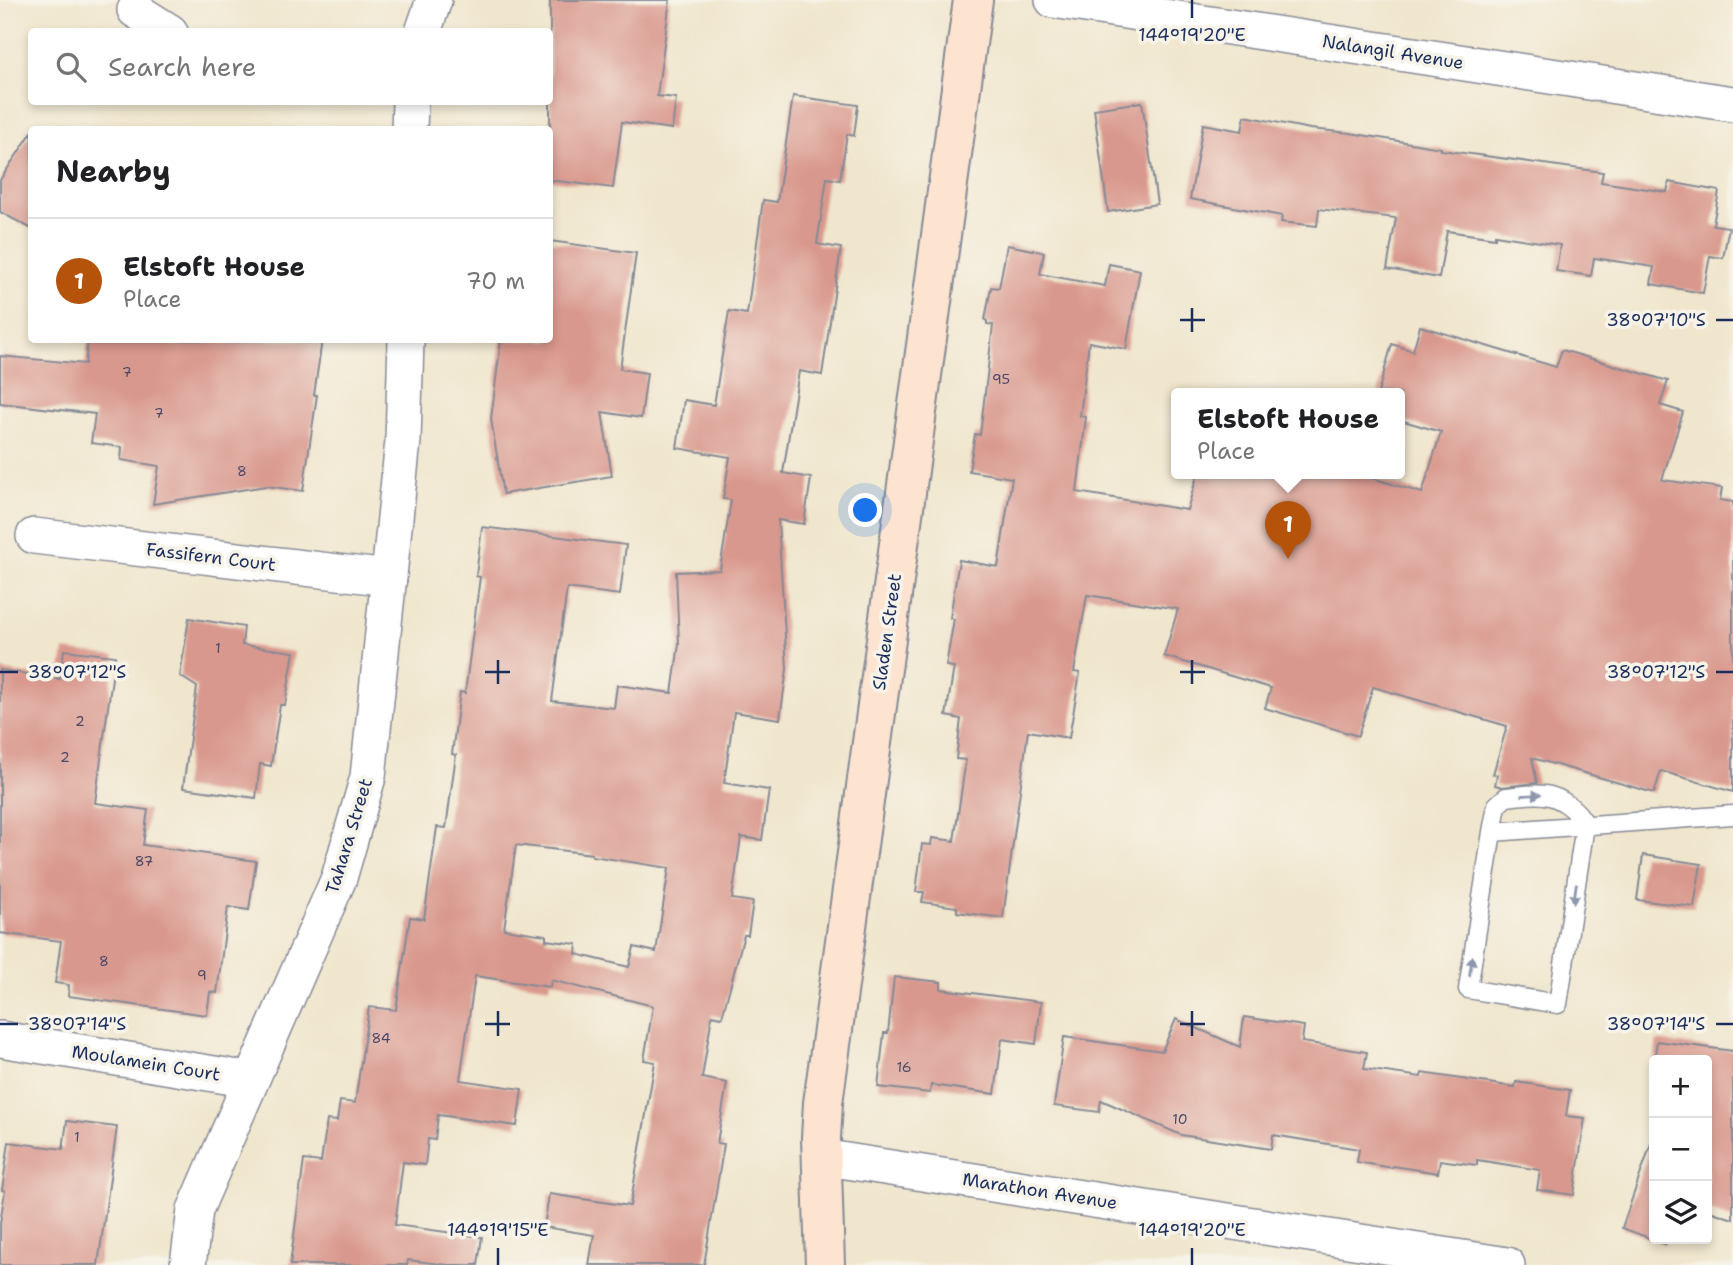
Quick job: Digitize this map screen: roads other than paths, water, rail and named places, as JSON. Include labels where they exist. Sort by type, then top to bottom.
[{"type":"street","points":[[424,28],[434,0]]},
{"type":"street","name":"Sladen Street","points":[[825,1265],[821,1138],[825,1086],[973,0]]},
{"type":"street","name":"Nalangil Avenue","points":[[1053,0],[1733,104]]},
{"type":"street","points":[[135,10],[164,28]]},
{"type":"street","points":[[409,126],[410,105]]},
{"type":"street","name":"Tahara Street","points":[[188,1265],[195,1210],[339,878],[368,777],[402,441],[406,343]]},
{"type":"street","name":"Fassifern Court","points":[[34,536],[388,578]]},
{"type":"street","name":"Moulamein Court","points":[[0,1039],[251,1080]]},
{"type":"street","name":"Marathon Avenue","points":[[821,1157],[1507,1265]]},
{"type":"lane","points":[[1506,797],[1553,797],[1576,811],[1585,825],[1558,1004],[1468,989],[1492,832],[1500,800],[1506,797]]},
{"type":"lane","points":[[1492,832],[1733,816]]},
{"type":"place","name":"Elstoft House","points":[[1288,559]]}]
